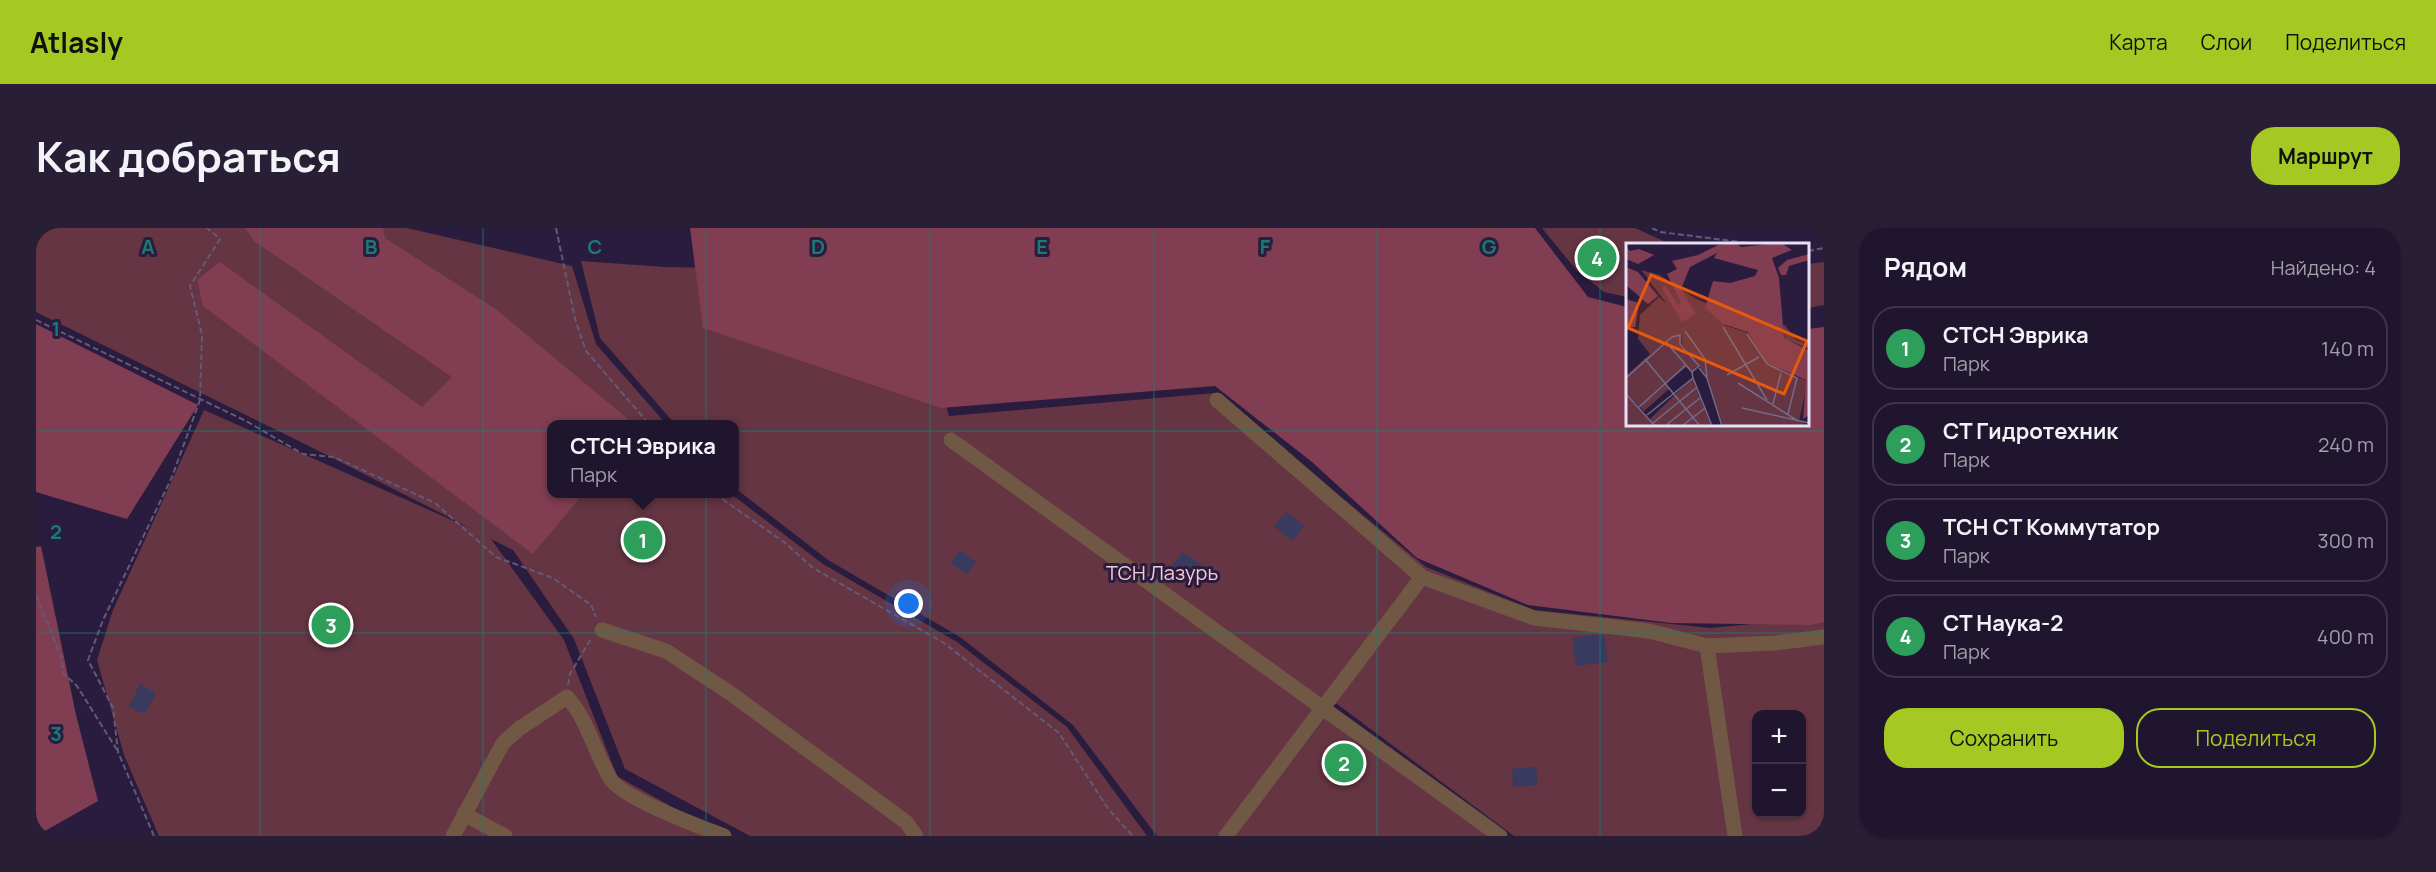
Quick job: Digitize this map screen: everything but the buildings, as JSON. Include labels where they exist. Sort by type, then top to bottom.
[{"type":"lane","points":[[1217,400],[1422,577],[1534,618],[1649,631],[1707,646],[1775,644],[1824,637]]},
{"type":"lane","points":[[951,440],[1500,836]]},
{"type":"lane","points":[[1226,836],[1422,577]]},
{"type":"lane","points":[[602,630],[666,651],[730,693],[906,822],[916,836]]},
{"type":"lane","points":[[1707,646],[1735,836]]},
{"type":"lane","points":[[453,836],[503,743],[520,728],[567,697],[580,712],[611,782],[651,807],[724,836]]},
{"type":"lane","points":[[464,814],[505,836]]},
{"type":"path","points":[[118,752],[113,708],[88,660],[103,620],[172,477],[200,400],[202,335],[190,286],[220,239],[207,228]]},
{"type":"path","points":[[556,228],[575,319],[586,351],[646,420]]},
{"type":"path","points":[[1652,228],[1660,232],[1748,243]]},
{"type":"path","points":[[1809,251],[1824,248]]},
{"type":"path","points":[[36,320],[246,421],[303,454],[334,457],[435,503],[496,557],[553,578],[591,605],[602,630],[591,639],[570,674],[567,697]]},
{"type":"path","points":[[721,498],[784,542],[813,568],[944,643],[1059,733],[1109,810],[1133,836]]},
{"type":"path","points":[[36,595],[61,657],[64,674],[77,686],[118,752],[154,836]]},
{"type":"green space","points":[[36,228],[407,228],[572,266],[596,344],[662,420],[547,420],[547,498],[736,498],[823,564],[957,642],[1067,727],[1147,836],[750,836],[625,769],[574,639],[513,550],[491,539],[564,640],[617,776],[724,836],[159,836],[124,755],[97,660],[113,610],[204,410],[472,529],[36,312]]},
{"type":"green space","points":[[1542,228],[1635,228],[1668,243],[1626,243],[1626,297],[1604,292],[1577,271]]},
{"type":"green space","name":"ТСН Лазурь","points":[[581,261],[664,267],[907,271],[949,416],[1215,393],[1426,567],[1534,610],[1711,628],[1824,617],[1824,836],[1514,836],[1325,695],[1218,836],[1157,836],[1073,725],[960,637],[828,560],[739,491],[739,420],[672,420],[600,338]]},
{"type":"green space","points":[[1824,262],[1824,305],[1809,308],[1809,264]]},
{"type":"green space","points":[[1333,708],[1488,836],[1234,836]]},
{"type":"shaded area","points":[[245,228],[383,228],[385,238],[497,310],[629,420],[547,420],[547,498],[580,498],[533,554],[203,306],[197,280],[220,262],[422,407],[452,377],[254,241]]},
{"type":"shaded area","points":[[690,228],[1535,228],[1588,297],[1626,307],[1626,426],[1809,426],[1809,329],[1824,327],[1824,622],[1810,625],[1671,623],[1528,605],[1417,558],[1312,462],[1215,386],[941,408],[703,328]]},
{"type":"shaded area","points":[[36,324],[198,405],[127,519],[36,492]]},
{"type":"shaded area","points":[[41,546],[76,715],[98,801],[36,836],[36,547]]},
{"type":"place","name":"СТ Наука-2","points":[[1597,258]]},
{"type":"place","name":"СТСН Эврика","points":[[643,540]]},
{"type":"place","name":"ТСН СТ Коммутатор","points":[[331,625]]},
{"type":"place","name":"СТ Гидротехник","points":[[1344,763]]}]
